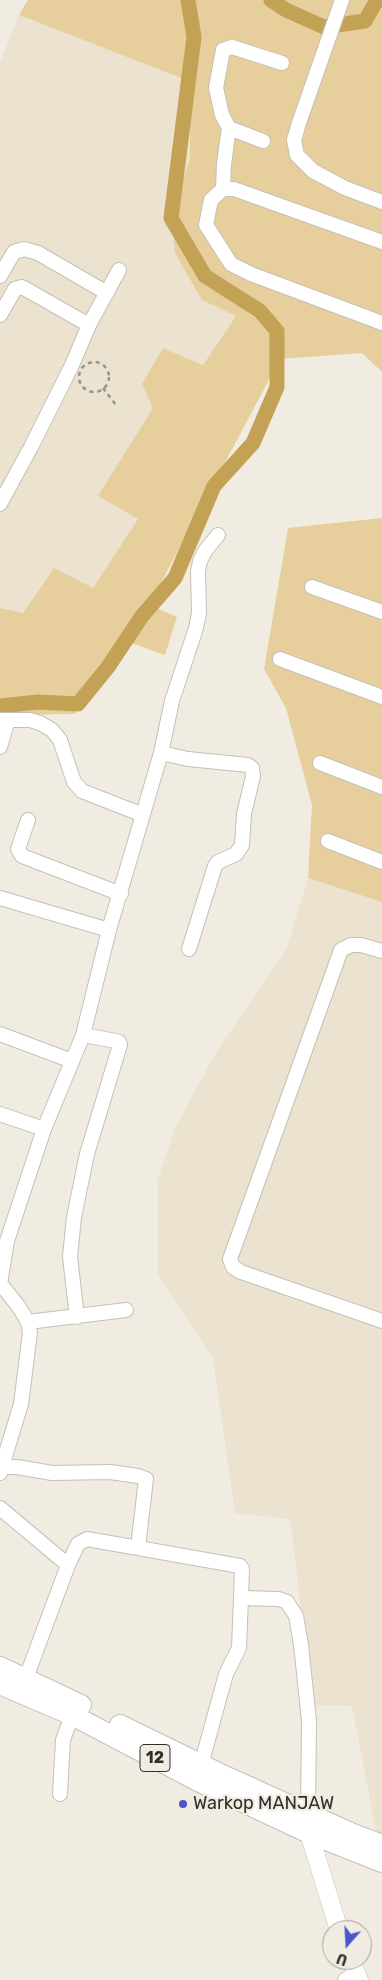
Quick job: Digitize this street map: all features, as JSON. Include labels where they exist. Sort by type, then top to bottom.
[{"type":"highway","name":"12","points":[[0,1668],[26,1678],[201,1765],[382,1862]]},
{"type":"highway","name":"12","points":[[0,1684],[72,1715],[198,1781],[309,1824],[382,1845]]},
{"type":"main road","points":[[309,1824],[336,1920]]},
{"type":"street","points":[[342,0],[294,140],[297,155],[313,171],[345,188],[382,202]]},
{"type":"street","points":[[282,63],[232,47],[223,50],[216,88],[222,114],[229,128],[223,189],[212,200],[206,225],[231,264],[251,274],[382,323]]},
{"type":"street","points":[[229,128],[263,141]]},
{"type":"street","points":[[223,189],[234,189],[382,242]]},
{"type":"street","points":[[15,289],[0,276],[14,252],[24,249],[38,253],[107,293]]},
{"type":"street","points":[[0,504],[119,270]]},
{"type":"street","points":[[0,314],[15,289],[22,286],[89,326]]},
{"type":"street","points":[[138,1547],[146,1479],[110,1472],[52,1473],[17,1467],[1,1470],[22,1404],[30,1333],[28,1322],[19,1306],[0,1284],[7,1241],[44,1129],[83,1035],[109,930],[161,753],[172,701],[199,614],[198,571],[200,561],[218,534]]},
{"type":"street","points":[[312,588],[382,612]]},
{"type":"street","points":[[280,659],[382,697]]},
{"type":"street","points":[[0,747],[4,720],[30,720],[40,723],[52,730],[60,740],[74,782],[82,791],[143,815]]},
{"type":"street","points":[[161,753],[188,760],[248,765],[252,768],[253,776],[244,814],[242,845],[236,854],[218,862],[215,866],[189,949]]},
{"type":"street","points":[[320,763],[382,787]]},
{"type":"street","points":[[28,820],[18,850],[22,856],[121,894]]},
{"type":"street","points":[[328,841],[382,862]]},
{"type":"street","points":[[0,898],[109,930]]},
{"type":"street","points":[[382,951],[361,945],[351,945],[341,950],[230,1258],[232,1267],[241,1272],[382,1321]]},
{"type":"street","points":[[0,1034],[72,1062]]},
{"type":"street","points":[[76,1317],[70,1257],[74,1217],[87,1154],[120,1046],[119,1042],[116,1041],[83,1035]]},
{"type":"street","points":[[0,1114],[44,1129]]},
{"type":"street","points":[[28,1322],[126,1310]]},
{"type":"street","points":[[0,1508],[68,1565]]},
{"type":"street","points":[[26,1678],[68,1565],[78,1544],[87,1539],[138,1547],[196,1560],[240,1566],[242,1570],[239,1648],[226,1674],[201,1765]]},
{"type":"street","points":[[241,1598],[279,1599],[287,1602],[296,1616],[309,1721],[309,1824]]},
{"type":"street","points":[[60,1794],[62,1740],[72,1715]]},
{"type":"path","points":[[95,362],[105,367],[108,378],[103,388],[92,392],[82,387],[79,376],[84,366],[95,362]]},
{"type":"path","points":[[103,388],[116,405]]},
{"type":"shaded area","points":[[28,0],[378,0],[377,2],[382,5],[382,372],[362,353],[280,359],[149,605],[177,617],[165,655],[120,639],[75,714],[0,715],[0,608],[23,613],[54,568],[93,588],[138,519],[98,496],[153,408],[142,384],[163,348],[203,365],[236,316],[202,300],[175,253],[172,209],[190,159],[190,108],[181,78],[19,15]]},
{"type":"shaded area","points":[[19,15],[181,78],[190,108],[190,159],[172,209],[202,300],[236,316],[203,365],[163,348],[143,384],[153,408],[99,496],[138,519],[93,589],[54,568],[23,613],[0,608],[0,63]]},
{"type":"shaded area","points":[[382,518],[382,902],[308,878],[312,805],[286,708],[264,669],[288,528]]},
{"type":"shaded area","points":[[308,878],[382,902],[382,1841],[378,1841],[352,1706],[313,1705],[290,1519],[235,1513],[213,1359],[158,1274],[158,1179],[176,1126],[218,1049],[286,950]]},
{"type":"waterway","points":[[0,706],[38,702],[78,704],[108,667],[142,616],[175,578],[214,486],[253,443],[277,387],[277,331],[260,311],[205,276],[171,218],[194,37],[188,0]]},
{"type":"waterway","points":[[271,0],[286,10],[324,27],[365,21],[377,0]]},
{"type":"place","name":"Warkop MANJAW","points":[[183,1804]]}]
